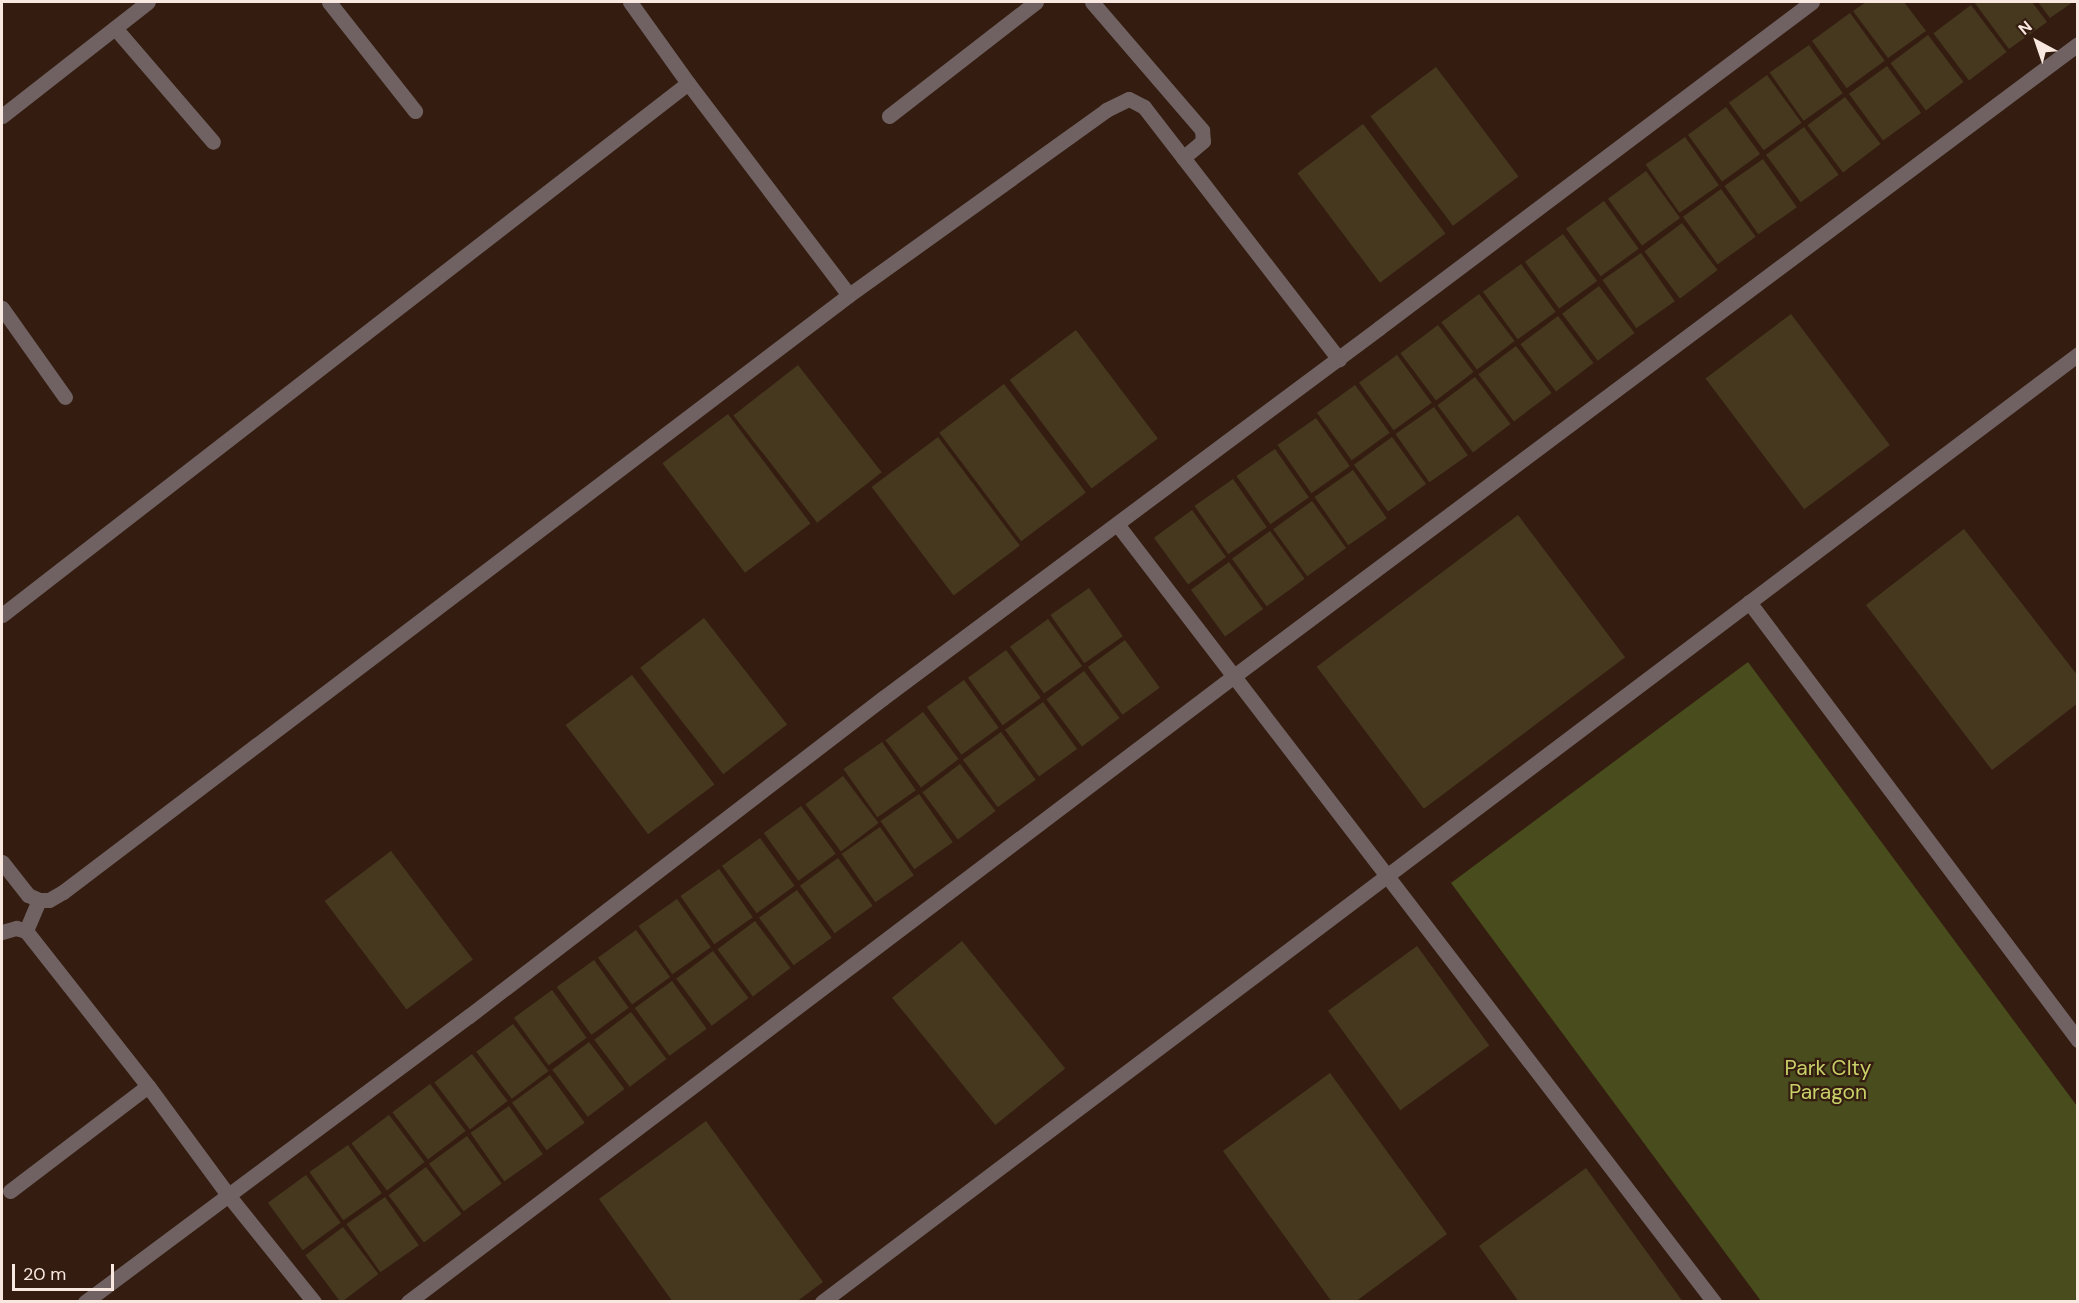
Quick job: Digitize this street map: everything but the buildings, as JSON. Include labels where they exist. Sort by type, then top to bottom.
[{"type":"street","points":[[2,116],[148,2]]},
{"type":"street","points":[[329,2],[415,111]]},
{"type":"street","points":[[630,2],[688,83],[849,294]]},
{"type":"street","points":[[889,116],[1036,2]]},
{"type":"street","points":[[1092,2],[1202,130],[1203,141],[1184,158]]},
{"type":"street","points":[[85,1302],[469,1016],[883,698],[1339,359],[1812,2]]},
{"type":"street","points":[[115,28],[213,142]]},
{"type":"street","points":[[408,1302],[1234,676],[2078,44]]},
{"type":"street","points":[[2,615],[688,83]]},
{"type":"street","points":[[2,862],[28,895],[39,900],[49,900],[63,892],[849,294],[1106,110],[1129,99],[1144,107],[1339,359]]},
{"type":"street","points":[[2,308],[64,397]]},
{"type":"street","points":[[822,1302],[2078,354]]},
{"type":"street","points":[[1117,524],[1389,875],[1714,1302]]},
{"type":"street","points":[[1749,602],[2078,1040]]},
{"type":"street","points":[[26,931],[39,900]]},
{"type":"street","points":[[2,932],[16,928],[26,931],[148,1086],[228,1195],[314,1302]]},
{"type":"street","points":[[10,1191],[148,1086]]},
{"type":"green space","name":"Park CIty Paragon","points":[[1748,662],[2077,1106],[2077,1301],[1761,1301],[1451,883]]}]
